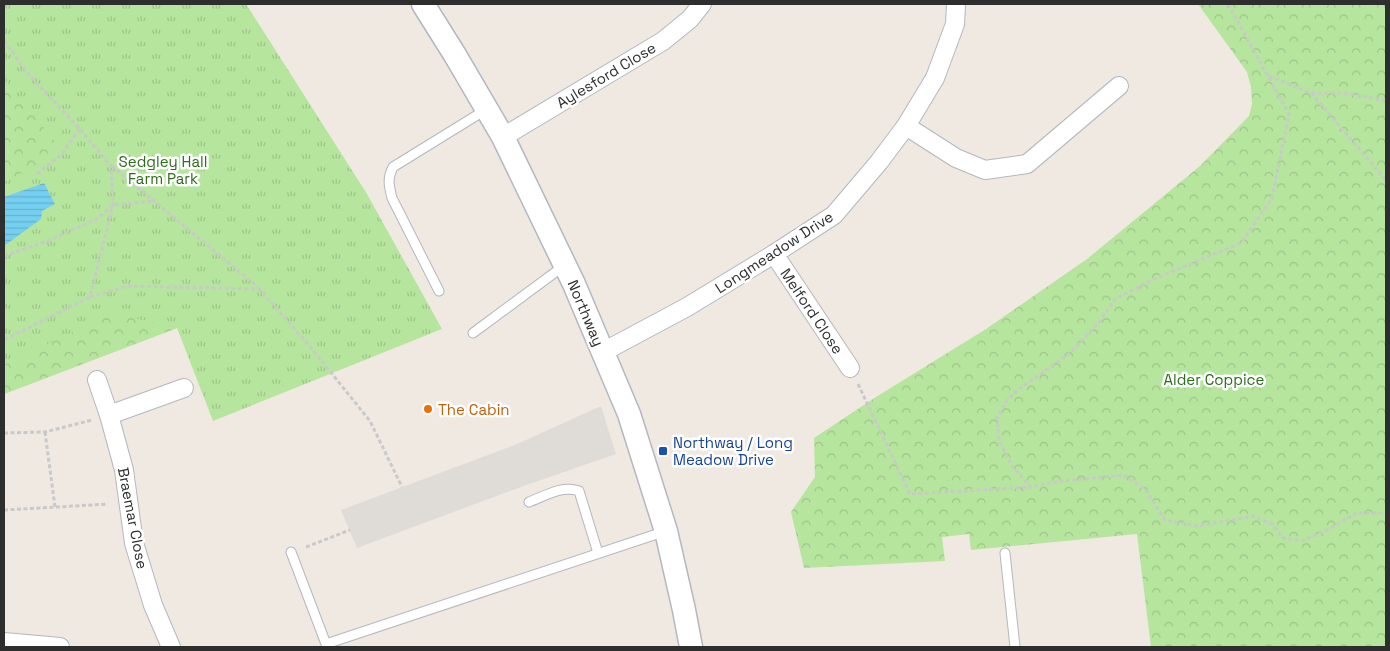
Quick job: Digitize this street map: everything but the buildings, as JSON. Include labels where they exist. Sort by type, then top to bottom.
[{"type":"street","name":"Northway","points":[[422,4],[455,55],[503,137],[565,265],[630,414],[666,531],[691,647]]},
{"type":"street","name":"Aylesford Close","points":[[503,137],[663,41],[690,19],[702,4]]},
{"type":"street","name":"Longmeadow Drive","points":[[603,352],[687,307],[834,215],[879,162],[906,126],[935,78],[955,24],[956,4]]},
{"type":"street","points":[[906,126],[956,158],[985,170],[1027,164],[1119,86]]},
{"type":"street","name":"Melford Close","points":[[774,254],[850,368]]},
{"type":"street","name":"Braemar Close","points":[[97,380],[124,470],[134,543],[153,605],[171,647]]},
{"type":"street","points":[[108,416],[184,388]]},
{"type":"street","points":[[4,642],[60,647]]},
{"type":"lane","points":[[440,291],[392,198],[388,182],[389,174],[393,167],[487,109]]},
{"type":"lane","points":[[474,333],[565,265]]},
{"type":"lane","points":[[528,502],[564,488],[572,488],[579,491],[598,553]]},
{"type":"lane","points":[[291,552],[326,644],[666,531]]},
{"type":"lane","points":[[1005,553],[1015,647]]},
{"type":"path","points":[[1031,487],[1012,466],[999,440],[997,418],[1007,400],[1019,389],[1070,353],[1098,322],[1115,299],[1152,280],[1241,243],[1272,198],[1289,114],[1228,4]]},
{"type":"path","points":[[4,41],[30,76],[80,129],[111,166],[259,288],[308,344],[370,421],[402,487]]},
{"type":"path","points":[[1268,76],[1311,93],[1346,93],[1386,101]]},
{"type":"path","points":[[1311,93],[1386,180]]},
{"type":"path","points":[[37,174],[61,155],[80,129]]},
{"type":"path","points":[[90,298],[113,205],[111,166]]},
{"type":"path","points":[[4,256],[45,242],[96,219],[113,205],[155,201]]},
{"type":"path","points":[[4,340],[90,298],[127,286],[259,288]]},
{"type":"path","points":[[850,368],[910,494],[1031,487],[1061,481],[1124,475],[1144,489],[1165,520],[1198,526],[1253,516],[1272,524],[1283,538],[1302,541],[1356,513],[1386,513]]},
{"type":"path","points":[[4,433],[45,432],[108,416]]},
{"type":"path","points":[[45,432],[55,507]]},
{"type":"path","points":[[4,510],[129,503]]},
{"type":"path","points":[[291,552],[350,530]]},
{"type":"green space","name":"Sedgley Hall Farm Park","points":[[4,4],[246,4],[367,194],[442,329],[213,421],[177,328],[4,394]]},
{"type":"green space","name":"Alder Coppice","points":[[1198,4],[1386,4],[1386,647],[1151,647],[1137,534],[971,550],[969,534],[942,537],[945,561],[804,568],[791,512],[815,477],[814,438],[986,329],[1087,259],[1200,166],[1249,116],[1252,104],[1251,87],[1247,72]]},
{"type":"green space","points":[[4,79],[57,144],[34,167],[4,182]]},
{"type":"green space","points":[[112,313],[177,328],[4,394],[4,365]]},
{"type":"shaded area","points":[[601,406],[616,454],[357,548],[341,510],[517,444]]},
{"type":"water","points":[[44,183],[55,204],[42,211],[41,219],[4,246],[4,197]]},
{"type":"place","name":"The Cabin","points":[[428,409]]},
{"type":"place","name":"Northway / Long Meadow Drive","points":[[663,451]]}]
